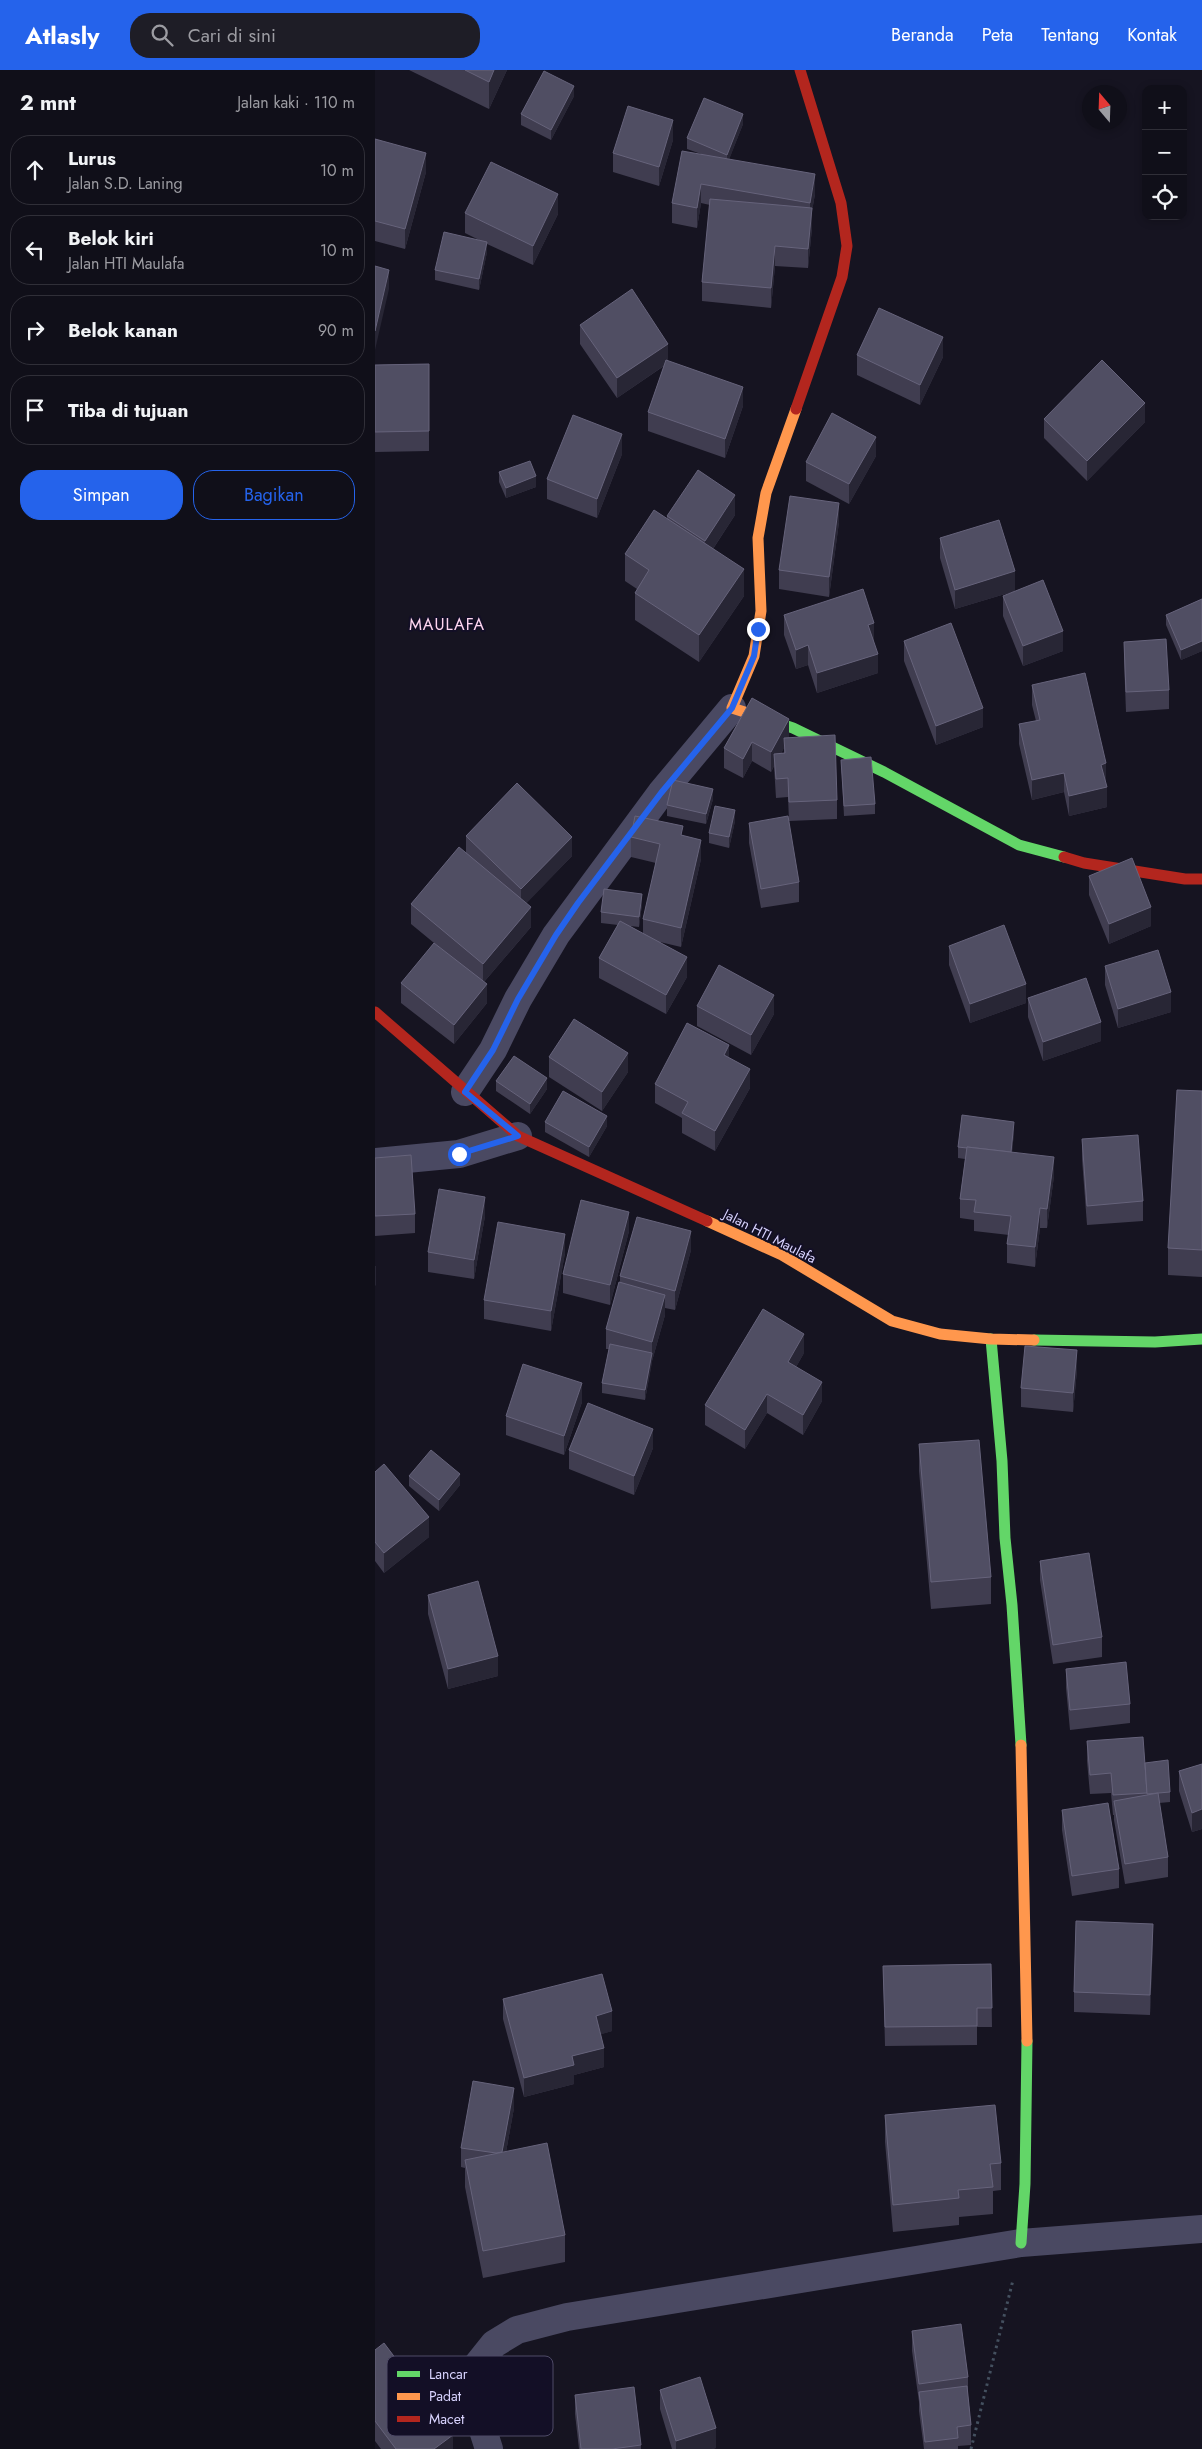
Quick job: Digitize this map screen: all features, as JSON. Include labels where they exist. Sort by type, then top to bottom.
[{"type":"street","points":[[465,1092],[493,1050],[518,999],[567,919],[661,793],[732,708],[754,656],[761,611],[758,538],[766,493],[842,277],[847,246],[841,203],[800,70]]},
{"type":"street","points":[[732,708],[793,728],[867,764],[1019,845],[1084,863],[1185,879],[1202,879]]},
{"type":"street","name":"Jalan HTI Maulafa","points":[[375,1012],[518,1136],[782,1256],[892,1321],[940,1334],[991,1339],[1155,1342],[1202,1339]]},
{"type":"street","points":[[375,1162],[459,1154],[518,1136]]},
{"type":"street","points":[[991,1339],[1002,1461],[1005,1538],[1023,1780],[1027,2058],[1025,2184],[1021,2243]]},
{"type":"street","points":[[484,2356],[494,2344],[517,2330],[567,2318],[1021,2243],[1202,2229]]},
{"type":"street","points":[[485,2436],[489,2449]]},
{"type":"path","points":[[971,2449],[1021,2243]]},
{"type":"building","points":[[465,70],[494,70],[489,82]]},
{"type":"building","points":[[544,71],[574,86],[551,130],[521,114]]},
{"type":"building","points":[[704,98],[743,114],[727,155],[687,138]]},
{"type":"building","points":[[628,106],[673,120],[659,167],[613,153]]},
{"type":"building","points":[[375,139],[426,153],[405,229],[375,221]]},
{"type":"building","points":[[682,151],[815,174],[810,203],[701,184],[697,208],[672,203]]},
{"type":"building","points":[[491,162],[558,194],[533,246],[465,213]]},
{"type":"building","points":[[710,199],[812,208],[808,249],[775,246],[771,288],[702,282]]},
{"type":"building","points":[[444,232],[487,242],[479,279],[435,270]]},
{"type":"building","points":[[375,266],[389,270],[375,331]]},
{"type":"building","points":[[632,289],[668,344],[617,378],[580,325]]},
{"type":"building","points":[[879,308],[943,337],[920,385],[857,355]]},
{"type":"building","points":[[666,360],[743,387],[725,439],[648,412]]},
{"type":"building","points":[[1102,360],[1145,403],[1087,461],[1044,419]]},
{"type":"building","points":[[429,364],[429,431],[375,432],[375,365]]},
{"type":"building","points":[[832,413],[876,437],[849,484],[806,462]]},
{"type":"building","points":[[573,415],[622,434],[597,499],[547,479]]},
{"type":"building","points":[[530,461],[536,476],[506,488],[499,472]]},
{"type":"building","points":[[698,470],[735,495],[705,541],[667,516]]},
{"type":"building","points":[[790,496],[839,503],[829,577],[779,570]]},
{"type":"building","points":[[654,510],[744,569],[699,635],[635,593],[649,570],[625,554]]},
{"type":"building","points":[[999,520],[1015,571],[955,590],[940,538]]},
{"type":"building","points":[[1043,580],[1063,631],[1023,646],[1003,596]]},
{"type":"building","points":[[863,589],[874,623],[868,625],[878,654],[817,673],[808,645],[796,650],[784,615]]},
{"type":"building","points":[[1202,599],[1202,641],[1181,650],[1166,615]]},
{"type":"building","points":[[951,623],[983,708],[936,726],[904,641]]},
{"type":"building","points":[[1166,639],[1169,690],[1126,692],[1124,642]]},
{"type":"building","points":[[1085,673],[1106,763],[1101,765],[1107,787],[1069,796],[1064,773],[1032,780],[1019,724],[1040,720],[1032,685]]},
{"type":"building","points":[[752,698],[789,719],[771,752],[752,742],[743,759],[724,748]]},
{"type":"building","points":[[835,735],[837,800],[789,802],[788,778],[776,779],[774,754],[785,753],[784,738]]},
{"type":"building","points":[[871,757],[875,804],[844,806],[841,760]]},
{"type":"building","points":[[673,780],[713,789],[706,814],[667,805]]},
{"type":"building","points":[[517,783],[572,837],[521,889],[466,836]]},
{"type":"building","points":[[715,806],[735,810],[729,837],[709,833]]},
{"type":"building","points":[[635,816],[683,826],[681,835],[701,840],[681,928],[643,919],[660,844],[631,837]]},
{"type":"building","points":[[788,816],[799,882],[761,889],[749,823]]},
{"type":"building","points":[[459,847],[531,907],[483,964],[411,904]]},
{"type":"building","points":[[1132,858],[1151,907],[1109,924],[1089,876]]},
{"type":"building","points":[[604,889],[642,894],[639,917],[601,912]]},
{"type":"building","points":[[620,921],[687,957],[666,995],[599,958]]},
{"type":"building","points":[[1004,925],[1026,984],[970,1004],[949,946]]},
{"type":"building","points":[[434,943],[487,984],[454,1025],[401,983]]},
{"type":"building","points":[[1158,950],[1171,992],[1118,1009],[1105,966]]},
{"type":"building","points":[[719,965],[774,995],[751,1035],[697,1006]]},
{"type":"building","points":[[1086,978],[1101,1022],[1043,1042],[1028,998]]},
{"type":"building","points":[[574,1019],[628,1053],[602,1092],[549,1057]]},
{"type":"building","points":[[687,1023],[729,1045],[724,1055],[750,1069],[715,1131],[682,1113],[688,1102],[655,1084]]},
{"type":"building","points":[[514,1056],[547,1078],[530,1104],[496,1081]]},
{"type":"building","points":[[1177,1090],[1202,1091],[1202,1250],[1168,1248]]},
{"type":"building","points":[[563,1091],[607,1116],[589,1147],[545,1122]]},
{"type":"building","points":[[962,1115],[1014,1122],[1011,1152],[958,1147]]},
{"type":"building","points":[[1138,1135],[1143,1201],[1087,1206],[1082,1139]]},
{"type":"building","points":[[967,1147],[1054,1157],[1047,1209],[1040,1208],[1035,1247],[1007,1244],[1011,1216],[974,1212],[976,1200],[960,1199]]},
{"type":"building","points":[[411,1155],[415,1214],[375,1216],[375,1158]]},
{"type":"building","points":[[439,1189],[485,1197],[474,1260],[428,1252]]},
{"type":"building","points":[[581,1200],[629,1212],[610,1285],[563,1274]]},
{"type":"building","points":[[637,1217],[691,1231],[675,1291],[620,1276]]},
{"type":"building","points":[[498,1222],[565,1234],[551,1311],[484,1300]]},
{"type":"building","points":[[619,1282],[665,1295],[652,1342],[606,1329]]},
{"type":"building","points":[[763,1309],[804,1334],[788,1362],[822,1382],[803,1415],[767,1394],[745,1430],[705,1405]]},
{"type":"building","points":[[610,1344],[652,1353],[645,1390],[602,1383]]},
{"type":"building","points":[[1025,1346],[1077,1350],[1073,1393],[1021,1388]]},
{"type":"building","points":[[523,1364],[582,1383],[564,1436],[506,1416]]},
{"type":"building","points":[[588,1403],[653,1429],[634,1476],[569,1450]]},
{"type":"building","points":[[979,1440],[991,1577],[931,1582],[919,1444]]},
{"type":"building","points":[[431,1450],[460,1474],[439,1500],[409,1476]]},
{"type":"building","points":[[384,1464],[429,1517],[384,1553],[375,1542],[375,1472]]},
{"type":"building","points":[[1089,1553],[1102,1637],[1053,1645],[1040,1561]]},
{"type":"building","points":[[478,1581],[498,1656],[448,1669],[428,1595]]},
{"type":"building","points":[[1126,1662],[1130,1704],[1070,1710],[1066,1669]]},
{"type":"building","points":[[1143,1737],[1147,1793],[1113,1795],[1111,1773],[1090,1775],[1087,1741]]},
{"type":"building","points":[[1168,1760],[1170,1792],[1147,1794],[1145,1763]]},
{"type":"building","points":[[1202,1764],[1202,1809],[1192,1813],[1179,1771]]},
{"type":"building","points":[[1158,1793],[1168,1857],[1125,1864],[1114,1801]]},
{"type":"building","points":[[1108,1803],[1119,1869],[1072,1876],[1062,1810]]},
{"type":"building","points":[[1076,1921],[1153,1924],[1150,1995],[1074,1992]]},
{"type":"building","points":[[991,1964],[992,2008],[977,2008],[977,2026],[885,2027],[883,1966]]},
{"type":"building","points":[[602,1974],[612,2011],[596,2016],[604,2048],[572,2056],[574,2065],[524,2078],[503,1999]]},
{"type":"building","points":[[473,2081],[514,2088],[502,2152],[496,2153],[461,2148]]},
{"type":"building","points":[[995,2105],[1001,2163],[990,2164],[993,2187],[958,2190],[959,2198],[893,2205],[885,2115]]},
{"type":"building","points":[[547,2143],[565,2235],[483,2251],[465,2160]]},
{"type":"building","points":[[961,2324],[968,2377],[919,2384],[912,2331]]},
{"type":"building","points":[[384,2343],[394,2356],[387,2356],[387,2436],[452,2436],[434,2449],[396,2449],[375,2421],[375,2350]]},
{"type":"building","points":[[700,2377],[716,2428],[676,2441],[660,2390]]},
{"type":"building","points":[[967,2386],[971,2425],[957,2427],[958,2438],[925,2442],[919,2392]]},
{"type":"building","points":[[634,2387],[641,2445],[612,2449],[581,2449],[575,2395]]},
{"type":"traffic: fast","points":[[757,716],[793,728],[884,772],[1019,845],[1064,857]]},
{"type":"traffic: fast","points":[[991,1339],[1002,1461],[1005,1538],[1012,1605],[1021,1745]]},
{"type":"traffic: fast","points":[[1034,1340],[1155,1342],[1202,1339]]},
{"type":"traffic: fast","points":[[1021,2243],[1025,2184],[1027,2041]]},
{"type":"traffic: slow","points":[[757,716],[732,708],[754,656],[761,611],[758,538],[766,493],[796,409]]},
{"type":"traffic: slow","points":[[707,1221],[782,1255],[892,1321],[940,1334],[991,1339],[1034,1340]]},
{"type":"traffic: slow","points":[[1021,1745],[1027,2041]]},
{"type":"traffic: jam","points":[[796,409],[842,277],[847,246],[841,203],[800,70]]},
{"type":"traffic: jam","points":[[1064,857],[1084,863],[1185,879],[1202,879]]},
{"type":"traffic: jam","points":[[375,1012],[518,1136],[707,1221]]},
{"type":"district","name":"MAULAFA","points":[[447,624]]},
{"type":"route","points":[[459,1154],[518,1136],[465,1092],[493,1050],[518,999],[556,935],[578,903],[661,793],[732,708],[754,656],[758,629]]}]
